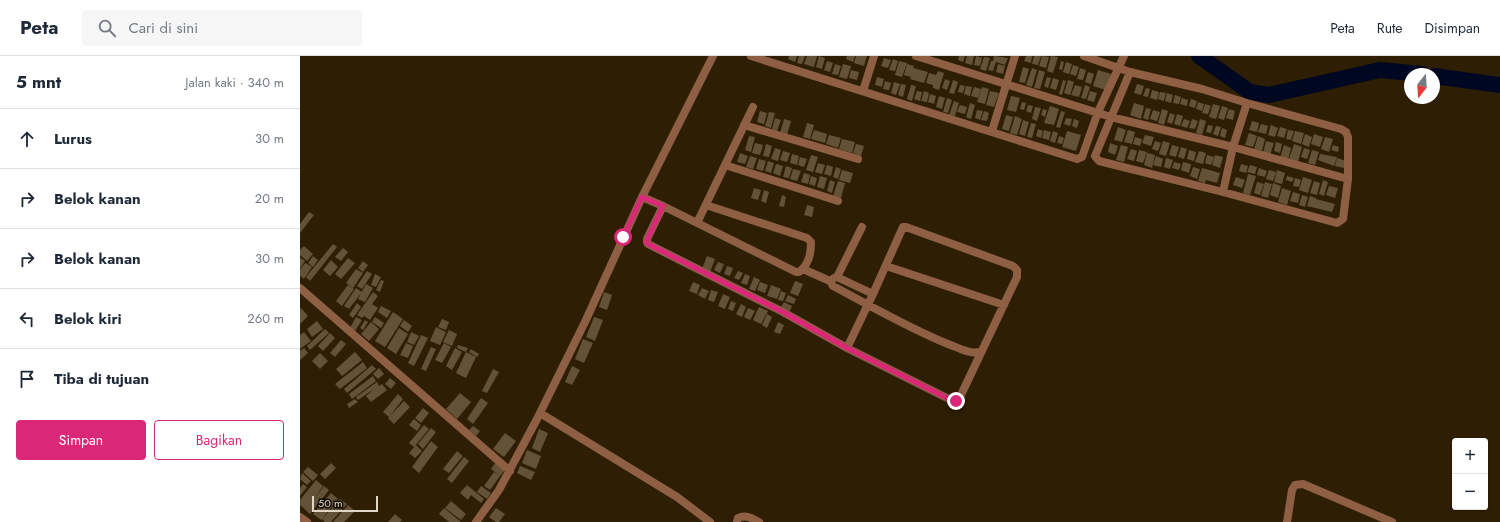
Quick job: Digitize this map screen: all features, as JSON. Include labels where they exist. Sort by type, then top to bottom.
[{"type":"street","points":[[476,522],[499,490],[540,413],[585,322],[642,197],[712,56]]},
{"type":"street","points":[[752,56],[1080,158],[1082,157],[1098,112],[1124,56]]},
{"type":"street","points":[[862,91],[874,56]]},
{"type":"street","points":[[916,56],[1111,117],[1233,147],[1348,179]]},
{"type":"street","points":[[992,131],[1015,56]]},
{"type":"street","points":[[1084,56],[1120,67],[1130,72],[1202,89],[1341,129],[1346,132],[1348,136],[1348,179],[1344,219],[1337,223],[1098,161],[1095,156],[1130,72]]},
{"type":"street","points":[[1222,192],[1233,147],[1247,103]]},
{"type":"street","points":[[697,223],[753,107]]},
{"type":"street","points":[[744,125],[858,159]]},
{"type":"street","points":[[725,165],[838,201]]},
{"type":"street","points":[[642,197],[791,270],[799,272],[810,258],[810,240],[706,205]]},
{"type":"street","points":[[663,206],[646,242],[648,244],[783,312],[847,348],[951,400],[956,401],[960,398],[980,352],[1004,305],[1017,277],[1017,270],[1014,266],[906,227],[902,229],[847,348]]},
{"type":"street","points":[[862,227],[834,279],[833,286],[934,338],[971,352],[980,352]]},
{"type":"street","points":[[886,266],[1004,305]]},
{"type":"street","points":[[802,269],[873,294]]},
{"type":"street","points":[[300,288],[510,471]]},
{"type":"street","points":[[540,413],[677,497],[710,522]]},
{"type":"street","points":[[1287,522],[1292,490],[1295,485],[1304,484],[1392,522]]},
{"type":"street","points":[[737,522],[738,518],[748,516],[759,522]]},
{"type":"street","points":[[300,517],[307,522]]},
{"type":"building","points":[[789,56],[797,56],[795,62],[788,59]]},
{"type":"building","points":[[799,56],[805,56],[802,64],[797,63]]},
{"type":"building","points":[[807,56],[817,56],[814,67],[804,64]]},
{"type":"building","points":[[819,56],[825,58],[822,69],[816,67]]},
{"type":"building","points":[[847,56],[855,56],[853,62],[846,59]]},
{"type":"building","points":[[856,56],[867,56],[864,66],[854,63]]},
{"type":"building","points":[[959,56],[965,56],[963,62],[958,60]]},
{"type":"building","points":[[967,56],[974,56],[972,65],[965,63]]},
{"type":"building","points":[[976,56],[982,58],[980,66],[974,65]]},
{"type":"building","points":[[994,56],[1008,58],[1005,65],[996,62],[993,71],[988,70],[991,61],[993,61]]},
{"type":"building","points":[[1026,56],[1032,56],[1031,63],[1024,61]]},
{"type":"building","points":[[1034,56],[1041,56],[1038,65],[1032,64]]},
{"type":"building","points":[[1042,56],[1049,57],[1046,68],[1039,66]]},
{"type":"building","points":[[1051,56],[1058,57],[1053,73],[1047,71]]},
{"type":"building","points":[[984,57],[990,58],[986,71],[980,69]]},
{"type":"building","points":[[884,58],[891,60],[888,68],[881,66]]},
{"type":"building","points":[[893,59],[898,61],[895,71],[889,70]]},
{"type":"building","points":[[827,61],[833,63],[830,72],[824,70]]},
{"type":"building","points":[[899,61],[907,63],[902,77],[895,75]]},
{"type":"building","points":[[1061,61],[1064,62],[1062,70],[1059,69]]},
{"type":"building","points":[[1066,62],[1072,64],[1069,74],[1063,72]]},
{"type":"building","points":[[835,64],[841,66],[838,75],[832,74]]},
{"type":"building","points":[[843,64],[851,66],[847,79],[839,77]]},
{"type":"building","points":[[907,64],[914,66],[913,68],[928,72],[924,83],[910,79],[911,77],[904,75]]},
{"type":"building","points":[[998,64],[1005,66],[1003,74],[996,72]]},
{"type":"building","points":[[1073,65],[1079,67],[1076,76],[1070,74]]},
{"type":"building","points":[[1023,67],[1029,69],[1025,83],[1019,82]]},
{"type":"building","points":[[1032,68],[1037,70],[1032,87],[1026,85]]},
{"type":"building","points":[[1080,68],[1086,70],[1083,80],[1077,79]]},
{"type":"building","points":[[851,70],[859,72],[857,80],[849,78]]},
{"type":"building","points":[[1039,70],[1045,72],[1040,89],[1034,88]]},
{"type":"building","points":[[1098,70],[1111,74],[1106,90],[1093,86]]},
{"type":"building","points":[[938,71],[944,73],[939,90],[933,88],[933,85],[926,83],[929,73],[936,75]]},
{"type":"building","points":[[1088,72],[1094,74],[1091,84],[1085,82]]},
{"type":"building","points":[[877,77],[884,79],[882,87],[875,85]]},
{"type":"building","points":[[1047,77],[1051,78],[1048,88],[1044,86]]},
{"type":"building","points":[[1053,78],[1059,80],[1056,90],[1050,88]]},
{"type":"building","points":[[945,79],[950,81],[947,90],[942,88]]},
{"type":"building","points":[[953,80],[958,82],[954,94],[949,93]]},
{"type":"building","points":[[1063,80],[1066,81],[1062,95],[1059,94]]},
{"type":"building","points":[[1068,80],[1074,82],[1070,95],[1064,93]]},
{"type":"building","points":[[885,81],[891,83],[889,90],[883,89]]},
{"type":"building","points":[[894,82],[900,84],[896,95],[891,93]]},
{"type":"building","points":[[901,84],[906,85],[903,97],[898,95]]},
{"type":"building","points":[[1137,84],[1144,86],[1141,95],[1134,93]]},
{"type":"building","points":[[911,85],[916,86],[912,101],[907,99]]},
{"type":"building","points":[[960,85],[965,86],[963,93],[958,92]]},
{"type":"building","points":[[1075,85],[1082,87],[1079,97],[1071,95]]},
{"type":"building","points":[[1085,85],[1090,87],[1086,99],[1081,98]]},
{"type":"building","points":[[966,86],[972,87],[970,96],[964,94]]},
{"type":"building","points":[[974,87],[981,89],[978,98],[971,96]]},
{"type":"building","points":[[982,87],[989,89],[985,104],[977,102]]},
{"type":"building","points":[[1146,88],[1150,89],[1148,97],[1143,96]]},
{"type":"building","points":[[1152,90],[1159,92],[1157,100],[1150,98]]},
{"type":"building","points":[[917,91],[922,92],[920,101],[914,99]]},
{"type":"building","points":[[924,91],[929,93],[927,102],[921,101]]},
{"type":"building","points":[[990,91],[999,93],[994,107],[986,105]]},
{"type":"building","points":[[1090,91],[1097,93],[1094,102],[1087,100]]},
{"type":"building","points":[[1160,92],[1166,93],[1164,101],[1158,99]]},
{"type":"building","points":[[1167,93],[1173,95],[1171,103],[1165,101]]},
{"type":"building","points":[[930,94],[936,96],[934,104],[928,102]]},
{"type":"building","points":[[1175,95],[1181,97],[1179,104],[1173,103]]},
{"type":"building","points":[[939,96],[945,98],[942,109],[936,107]]},
{"type":"building","points":[[1011,96],[1020,98],[1016,112],[1007,110]]},
{"type":"building","points":[[947,98],[952,100],[948,113],[943,112]]},
{"type":"building","points":[[1182,98],[1188,100],[1187,106],[1180,104]]},
{"type":"building","points":[[1191,99],[1197,101],[1195,108],[1189,106]]},
{"type":"building","points":[[954,101],[959,103],[955,116],[949,115]]},
{"type":"building","points":[[1022,102],[1026,103],[1024,110],[1020,109]]},
{"type":"building","points":[[1198,102],[1204,104],[1202,111],[1196,109]]},
{"type":"building","points":[[970,103],[975,105],[971,119],[966,117]]},
{"type":"building","points":[[1134,103],[1144,106],[1141,119],[1130,115]]},
{"type":"building","points":[[1205,104],[1211,106],[1208,114],[1202,113]]},
{"type":"building","points":[[1213,104],[1220,106],[1216,119],[1209,117]]},
{"type":"building","points":[[960,105],[967,107],[965,114],[957,112]]},
{"type":"building","points":[[1028,105],[1033,106],[1031,113],[1026,111]]},
{"type":"building","points":[[1050,106],[1059,109],[1054,125],[1044,123]]},
{"type":"building","points":[[1222,106],[1228,108],[1224,120],[1218,118]]},
{"type":"building","points":[[1035,107],[1041,108],[1037,121],[1032,119]]},
{"type":"building","points":[[1146,108],[1151,109],[1148,120],[1143,118]]},
{"type":"building","points":[[1043,109],[1047,110],[1045,117],[1041,115]]},
{"type":"building","points":[[1162,109],[1168,111],[1164,125],[1158,123]]},
{"type":"building","points":[[1229,109],[1235,111],[1233,120],[1226,118]]},
{"type":"building","points":[[977,110],[983,111],[980,120],[975,118]]},
{"type":"building","points":[[1153,110],[1160,112],[1157,121],[1150,119]]},
{"type":"building","points":[[760,111],[767,113],[764,124],[757,122]]},
{"type":"building","points":[[984,111],[989,113],[987,121],[981,120]]},
{"type":"building","points":[[1061,111],[1065,112],[1060,128],[1056,127]]},
{"type":"building","points":[[769,112],[775,113],[771,128],[765,126]]},
{"type":"building","points":[[1170,113],[1175,115],[1172,124],[1167,122]]},
{"type":"building","points":[[1177,114],[1183,116],[1180,126],[1174,124]]},
{"type":"building","points":[[1006,115],[1013,117],[1009,131],[1002,129]]},
{"type":"building","points":[[1015,116],[1022,119],[1017,135],[1010,133]]},
{"type":"building","points":[[775,118],[781,120],[777,131],[772,129]]},
{"type":"building","points":[[1066,118],[1072,119],[1070,126],[1064,124]]},
{"type":"building","points":[[784,119],[791,121],[787,135],[780,133]]},
{"type":"building","points":[[1074,119],[1079,121],[1077,128],[1072,126]]},
{"type":"building","points":[[1184,119],[1190,121],[1187,128],[1181,126]]},
{"type":"building","points":[[1192,119],[1198,121],[1195,129],[1189,128]]},
{"type":"building","points":[[1200,119],[1206,121],[1202,135],[1196,133]]},
{"type":"building","points":[[1023,120],[1029,122],[1025,136],[1019,134]]},
{"type":"building","points":[[1252,121],[1259,123],[1257,132],[1249,130]]},
{"type":"building","points":[[807,123],[814,125],[810,139],[803,137]]},
{"type":"building","points":[[1031,123],[1036,124],[1032,138],[1027,137]]},
{"type":"building","points":[[1261,124],[1268,126],[1266,134],[1258,132]]},
{"type":"building","points":[[1208,125],[1213,126],[1211,133],[1206,132]]},
{"type":"building","points":[[1271,125],[1278,128],[1275,137],[1268,135]]},
{"type":"building","points":[[1216,126],[1221,127],[1218,136],[1213,134]]},
{"type":"building","points":[[1118,127],[1126,130],[1122,142],[1114,140]]},
{"type":"building","points":[[1280,127],[1287,129],[1284,138],[1277,136]]},
{"type":"building","points":[[1222,128],[1227,130],[1225,138],[1220,136]]},
{"type":"building","points":[[1038,129],[1043,131],[1041,138],[1036,136]]},
{"type":"building","points":[[814,130],[827,134],[825,143],[811,139]]},
{"type":"building","points":[[1044,130],[1051,132],[1049,140],[1042,138]]},
{"type":"building","points":[[1128,130],[1135,132],[1132,144],[1124,142]]},
{"type":"building","points":[[1288,130],[1294,131],[1291,140],[1286,139]]},
{"type":"building","points":[[1053,131],[1058,133],[1055,143],[1050,141]]},
{"type":"building","points":[[1067,131],[1081,135],[1076,151],[1062,147]]},
{"type":"building","points":[[1295,131],[1304,133],[1301,144],[1292,141]]},
{"type":"building","points":[[1249,133],[1257,136],[1253,147],[1245,145]]},
{"type":"building","points":[[1305,134],[1312,137],[1309,147],[1302,144]]},
{"type":"building","points":[[1314,134],[1323,137],[1320,147],[1311,144]]},
{"type":"building","points":[[829,135],[841,138],[838,148],[826,144]]},
{"type":"building","points":[[1145,135],[1154,137],[1151,146],[1142,143]]},
{"type":"building","points":[[749,136],[755,137],[751,152],[745,150]]},
{"type":"building","points":[[1059,136],[1064,138],[1062,144],[1057,143]]},
{"type":"building","points":[[1258,136],[1265,139],[1262,151],[1254,149]]},
{"type":"building","points":[[1135,137],[1142,139],[1140,146],[1133,144]]},
{"type":"building","points":[[1325,137],[1333,139],[1329,152],[1321,149]]},
{"type":"building","points":[[842,139],[855,142],[852,153],[839,149]]},
{"type":"building","points":[[1155,141],[1161,143],[1158,151],[1152,149]]},
{"type":"building","points":[[1163,141],[1170,143],[1166,156],[1159,154]]},
{"type":"building","points":[[1266,141],[1274,143],[1270,155],[1263,153]]},
{"type":"building","points":[[1276,142],[1282,144],[1280,153],[1274,151]]},
{"type":"building","points":[[755,143],[763,145],[760,155],[752,153]]},
{"type":"building","points":[[1110,143],[1118,146],[1115,155],[1108,152]]},
{"type":"building","points":[[766,144],[772,146],[769,157],[763,156]]},
{"type":"building","points":[[856,144],[864,146],[861,156],[853,153]]},
{"type":"building","points":[[1294,144],[1302,147],[1298,162],[1289,159]]},
{"type":"building","points":[[1121,145],[1128,147],[1124,162],[1116,160]]},
{"type":"building","points":[[1172,145],[1179,147],[1176,157],[1169,155]]},
{"type":"building","points":[[1284,145],[1291,148],[1288,160],[1280,158]]},
{"type":"building","points":[[1333,145],[1339,147],[1338,152],[1331,150]]},
{"type":"building","points":[[1181,147],[1187,149],[1184,159],[1178,157]]},
{"type":"building","points":[[775,148],[781,150],[778,161],[771,159]]},
{"type":"building","points":[[1304,148],[1310,150],[1307,159],[1301,157]]},
{"type":"building","points":[[1131,149],[1137,151],[1134,161],[1127,159]]},
{"type":"building","points":[[1139,150],[1147,152],[1143,163],[1136,161]]},
{"type":"building","points":[[1189,150],[1196,152],[1194,161],[1187,159]]},
{"type":"building","points":[[1312,150],[1319,152],[1315,165],[1308,163]]},
{"type":"building","points":[[783,151],[790,153],[787,162],[780,160]]},
{"type":"building","points":[[1199,151],[1206,153],[1203,164],[1195,162]]},
{"type":"building","points":[[740,153],[748,156],[745,164],[737,162]]},
{"type":"building","points":[[1147,153],[1155,155],[1152,168],[1144,165]]},
{"type":"building","points":[[792,154],[799,156],[797,165],[790,163]]},
{"type":"building","points":[[1320,154],[1337,157],[1334,166],[1318,160]]},
{"type":"building","points":[[811,155],[818,157],[813,172],[806,170]]},
{"type":"building","points":[[1207,155],[1214,157],[1211,165],[1205,163]]},
{"type":"building","points":[[1215,155],[1223,157],[1220,168],[1212,165]]},
{"type":"building","points":[[750,156],[757,158],[753,169],[746,167]]},
{"type":"building","points":[[1156,156],[1163,159],[1161,167],[1153,165]]},
{"type":"building","points":[[800,157],[807,159],[804,167],[798,165]]},
{"type":"building","points":[[1166,158],[1173,160],[1170,169],[1164,167]]},
{"type":"building","points":[[1337,158],[1346,161],[1344,168],[1335,166]]},
{"type":"building","points":[[759,159],[766,161],[763,171],[756,169]]},
{"type":"building","points":[[768,161],[774,163],[771,173],[765,171]]},
{"type":"building","points":[[1174,162],[1181,164],[1179,170],[1172,168]]},
{"type":"building","points":[[1183,162],[1191,164],[1189,173],[1181,170]]},
{"type":"building","points":[[818,163],[825,165],[822,174],[815,172]]},
{"type":"building","points":[[776,164],[783,166],[780,176],[773,173]]},
{"type":"building","points":[[1241,164],[1248,166],[1246,173],[1239,171]]},
{"type":"building","points":[[827,165],[833,167],[831,176],[824,174]]},
{"type":"building","points":[[1250,165],[1257,167],[1255,174],[1247,172]]},
{"type":"building","points":[[786,166],[792,168],[789,178],[783,177]]},
{"type":"building","points":[[836,167],[841,169],[838,179],[833,177]]},
{"type":"building","points":[[1193,167],[1200,169],[1197,179],[1190,176]]},
{"type":"building","points":[[1202,168],[1220,173],[1217,183],[1206,180],[1205,183],[1198,181]]},
{"type":"building","points":[[1259,168],[1267,171],[1265,177],[1257,175]]},
{"type":"building","points":[[793,169],[801,171],[797,181],[790,179]]},
{"type":"building","points":[[842,170],[853,173],[850,183],[839,180]]},
{"type":"building","points":[[1269,170],[1276,172],[1273,181],[1266,179]]},
{"type":"building","points":[[1277,170],[1285,173],[1282,184],[1274,182]]},
{"type":"building","points":[[804,173],[810,175],[808,184],[801,182]]},
{"type":"building","points":[[1248,174],[1256,176],[1250,195],[1243,193]]},
{"type":"building","points":[[811,176],[817,178],[815,186],[809,184]]},
{"type":"building","points":[[820,176],[827,178],[824,189],[817,187]]},
{"type":"building","points":[[1287,176],[1294,178],[1292,182],[1286,180]]},
{"type":"building","points":[[1236,177],[1245,180],[1242,188],[1233,185]]},
{"type":"building","points":[[1303,177],[1312,180],[1308,193],[1299,190]]},
{"type":"building","points":[[1295,178],[1301,180],[1299,187],[1293,186]]},
{"type":"building","points":[[830,180],[835,182],[832,193],[827,191]]},
{"type":"building","points":[[1323,180],[1328,182],[1324,196],[1319,194]]},
{"type":"building","points":[[838,181],[845,183],[841,198],[833,196]]},
{"type":"building","points":[[1314,181],[1320,183],[1317,195],[1310,193]]},
{"type":"building","points":[[1257,182],[1264,184],[1260,195],[1254,193]]},
{"type":"building","points":[[1265,182],[1272,184],[1268,198],[1261,196]]},
{"type":"building","points":[[1273,183],[1281,186],[1278,198],[1270,195]]},
{"type":"building","points":[[1329,186],[1338,188],[1335,198],[1326,195]]},
{"type":"building","points":[[754,188],[761,190],[758,200],[751,198]]},
{"type":"building","points":[[1282,188],[1291,191],[1287,205],[1278,202]]},
{"type":"building","points":[[764,190],[769,192],[766,203],[761,201]]},
{"type":"building","points":[[1293,192],[1300,194],[1298,203],[1290,201]]},
{"type":"building","points":[[782,195],[786,197],[784,207],[779,206]]},
{"type":"building","points":[[1302,195],[1308,197],[1305,207],[1299,205]]},
{"type":"building","points":[[1310,196],[1335,204],[1332,212],[1307,206]]},
{"type":"building","points":[[807,205],[814,207],[812,217],[804,215]]},
{"type":"building","points":[[309,212],[314,215],[300,233],[300,224]]},
{"type":"building","points":[[333,244],[337,247],[310,281],[306,277]]},
{"type":"building","points":[[304,246],[313,254],[307,261],[300,255],[300,250]]},
{"type":"building","points":[[343,248],[348,252],[341,261],[335,257]]},
{"type":"building","points":[[313,256],[318,260],[313,267],[308,263]]},
{"type":"building","points":[[707,256],[715,259],[710,272],[702,269]]},
{"type":"building","points":[[301,258],[305,261],[300,269],[300,259]]},
{"type":"building","points":[[348,258],[355,263],[341,279],[335,274]]},
{"type":"building","points":[[331,260],[338,267],[330,276],[323,270]]},
{"type":"building","points":[[363,261],[368,265],[363,272],[358,268]]},
{"type":"building","points":[[718,262],[724,264],[720,273],[714,270]]},
{"type":"building","points":[[305,263],[312,267],[304,279],[300,276],[300,270]]},
{"type":"building","points":[[727,266],[733,268],[730,276],[724,274]]},
{"type":"building","points":[[356,269],[363,273],[353,288],[346,283]]},
{"type":"building","points":[[367,271],[372,274],[362,289],[357,286]]},
{"type":"building","points":[[738,271],[743,273],[739,280],[734,278]]},
{"type":"building","points":[[375,274],[381,277],[376,287],[371,285]]},
{"type":"building","points":[[745,274],[750,276],[747,285],[741,283]]},
{"type":"building","points":[[754,277],[760,280],[755,291],[749,289]]},
{"type":"building","points":[[381,280],[384,281],[380,292],[376,290]]},
{"type":"building","points":[[795,281],[803,284],[798,296],[790,293]]},
{"type":"building","points":[[693,282],[700,285],[697,294],[689,291]]},
{"type":"building","points":[[760,282],[768,285],[765,293],[757,290]]},
{"type":"building","points":[[366,284],[373,288],[365,302],[358,299]]},
{"type":"building","points":[[348,285],[354,289],[342,306],[336,301]]},
{"type":"building","points":[[771,285],[781,289],[777,299],[767,296]]},
{"type":"building","points":[[356,288],[362,292],[349,309],[344,306]]},
{"type":"building","points":[[702,288],[709,291],[705,299],[698,295]]},
{"type":"building","points":[[711,290],[718,292],[714,302],[708,300]]},
{"type":"building","points":[[781,291],[786,293],[783,301],[778,300]]},
{"type":"building","points":[[373,292],[378,296],[372,304],[378,308],[370,320],[364,316],[362,318],[357,315]]},
{"type":"building","points":[[604,292],[612,295],[607,310],[599,307]]},
{"type":"building","points":[[723,294],[730,297],[725,309],[718,306]]},
{"type":"building","points":[[788,295],[796,299],[794,304],[785,301]]},
{"type":"building","points":[[731,301],[736,303],[733,311],[728,309]]},
{"type":"building","points":[[784,302],[792,306],[790,311],[781,307]]},
{"type":"building","points":[[357,303],[361,307],[353,318],[349,315]]},
{"type":"building","points":[[741,304],[746,307],[742,317],[736,314]]},
{"type":"building","points":[[381,306],[391,311],[387,318],[378,312]]},
{"type":"building","points":[[759,307],[768,311],[761,324],[753,320]]},
{"type":"building","points":[[301,308],[308,316],[300,324],[300,309]]},
{"type":"building","points":[[748,308],[755,311],[750,320],[744,317]]},
{"type":"building","points":[[393,312],[403,319],[385,347],[375,341]]},
{"type":"building","points":[[767,314],[772,317],[767,328],[762,325]]},
{"type":"building","points":[[356,317],[362,320],[355,331],[350,328]]},
{"type":"building","points":[[375,317],[384,323],[381,328],[372,322]]},
{"type":"building","points":[[594,317],[603,320],[595,341],[586,337]]},
{"type":"building","points":[[442,319],[449,322],[446,330],[438,327]]},
{"type":"building","points":[[365,320],[368,322],[363,330],[360,328]]},
{"type":"building","points":[[404,320],[412,326],[408,332],[400,326]]},
{"type":"building","points":[[317,321],[323,329],[312,337],[307,329]]},
{"type":"building","points":[[371,322],[379,329],[369,341],[361,334]]},
{"type":"building","points":[[778,322],[784,325],[780,334],[774,332]]},
{"type":"building","points":[[436,327],[446,332],[440,345],[430,341]]},
{"type":"building","points":[[399,328],[408,334],[396,354],[387,348]]},
{"type":"building","points":[[325,329],[329,333],[310,350],[307,346]]},
{"type":"building","points":[[449,330],[457,334],[452,346],[443,342]]},
{"type":"building","points":[[304,332],[311,341],[300,349],[300,335]]},
{"type":"building","points":[[411,332],[419,336],[414,345],[407,342]]},
{"type":"building","points":[[330,333],[335,338],[323,351],[318,346]]},
{"type":"building","points":[[421,335],[428,338],[414,366],[408,363]]},
{"type":"building","points":[[583,339],[593,343],[584,363],[575,359]]},
{"type":"building","points":[[341,340],[346,344],[335,357],[330,353]]},
{"type":"building","points":[[406,343],[413,346],[408,358],[400,355]]},
{"type":"building","points":[[444,343],[451,347],[442,363],[435,360]]},
{"type":"building","points":[[458,345],[468,348],[466,352],[457,348]]},
{"type":"building","points":[[431,347],[436,349],[426,371],[421,369]]},
{"type":"building","points":[[304,348],[308,353],[300,360],[300,351]]},
{"type":"building","points":[[455,348],[462,352],[452,370],[446,366]]},
{"type":"building","points":[[471,349],[479,354],[477,357],[469,352]]},
{"type":"building","points":[[355,352],[362,360],[342,376],[336,369]]},
{"type":"building","points":[[466,352],[476,357],[466,378],[456,373]]},
{"type":"building","points":[[320,353],[328,361],[320,369],[312,361]]},
{"type":"building","points":[[363,362],[367,368],[340,389],[335,384]]},
{"type":"building","points":[[372,365],[376,369],[347,393],[344,389]]},
{"type":"building","points":[[572,366],[580,370],[572,385],[565,382]]},
{"type":"building","points":[[379,368],[384,374],[378,379],[373,374]]},
{"type":"building","points":[[493,369],[499,372],[487,393],[482,391]]},
{"type":"building","points":[[373,376],[376,381],[352,399],[349,394]]},
{"type":"building","points":[[390,378],[396,383],[391,389],[385,384]]},
{"type":"building","points":[[377,382],[379,386],[382,384],[387,390],[371,402],[366,396],[374,389],[358,400],[356,397]]},
{"type":"building","points":[[460,393],[471,402],[457,419],[446,409]]},
{"type":"building","points":[[398,394],[403,399],[389,417],[383,412]]},
{"type":"building","points":[[481,398],[488,403],[473,424],[467,419]]},
{"type":"building","points":[[355,399],[358,402],[349,408],[347,404]]},
{"type":"building","points":[[404,401],[410,407],[394,424],[388,418]]},
{"type":"building","points":[[423,408],[429,413],[421,423],[415,418]]},
{"type":"building","points":[[414,419],[421,425],[417,431],[409,425]]},
{"type":"building","points":[[424,425],[429,429],[414,447],[409,443]]},
{"type":"building","points":[[473,426],[480,431],[476,436],[469,430]]},
{"type":"building","points":[[431,428],[436,432],[423,449],[418,444]]},
{"type":"building","points":[[539,429],[548,433],[540,452],[532,448]]},
{"type":"building","points":[[505,433],[516,441],[504,457],[493,449]]},
{"type":"building","points":[[431,441],[438,447],[419,473],[412,467]]},
{"type":"building","points":[[416,445],[422,451],[415,458],[409,453]]},
{"type":"building","points":[[527,450],[541,456],[536,469],[522,463]]},
{"type":"building","points":[[457,451],[463,456],[449,473],[443,469]]},
{"type":"building","points":[[464,457],[469,461],[452,483],[447,479]]},
{"type":"building","points":[[331,463],[336,468],[325,479],[320,474]]},
{"type":"building","points":[[495,463],[505,470],[500,476],[491,469]]},
{"type":"building","points":[[520,466],[535,472],[531,480],[517,473]]},
{"type":"building","points":[[308,467],[318,475],[313,481],[303,472]]},
{"type":"building","points":[[494,472],[500,476],[490,490],[484,486]]},
{"type":"building","points":[[302,473],[311,481],[307,485],[300,479]]},
{"type":"building","points":[[316,480],[323,486],[314,499],[324,486],[329,490],[310,514],[300,505],[300,500]]},
{"type":"building","points":[[303,484],[307,487],[300,496],[300,488]]},
{"type":"building","points":[[467,485],[484,499],[481,503],[471,495],[468,500],[460,493]]},
{"type":"building","points":[[481,486],[491,493],[487,499],[477,492]]},
{"type":"building","points":[[331,493],[338,499],[321,520],[313,514]]},
{"type":"building","points":[[340,499],[347,504],[331,522],[325,522],[322,519]]},
{"type":"building","points":[[451,501],[466,514],[461,520],[445,508]]},
{"type":"building","points":[[348,505],[355,511],[344,522],[333,522]]},
{"type":"building","points":[[444,508],[461,522],[449,522],[439,514]]},
{"type":"building","points":[[496,508],[505,514],[499,522],[496,522],[489,517]]},
{"type":"building","points":[[395,514],[402,520],[400,522],[388,522]]},
{"type":"waterway","points":[[1199,56],[1250,92],[1269,95],[1380,70],[1404,72]]},
{"type":"waterway","points":[[1440,77],[1500,85]]},
{"type":"route","points":[[623,237],[642,197],[663,206],[646,242],[648,244],[783,312],[847,348],[951,400],[956,401]]}]
